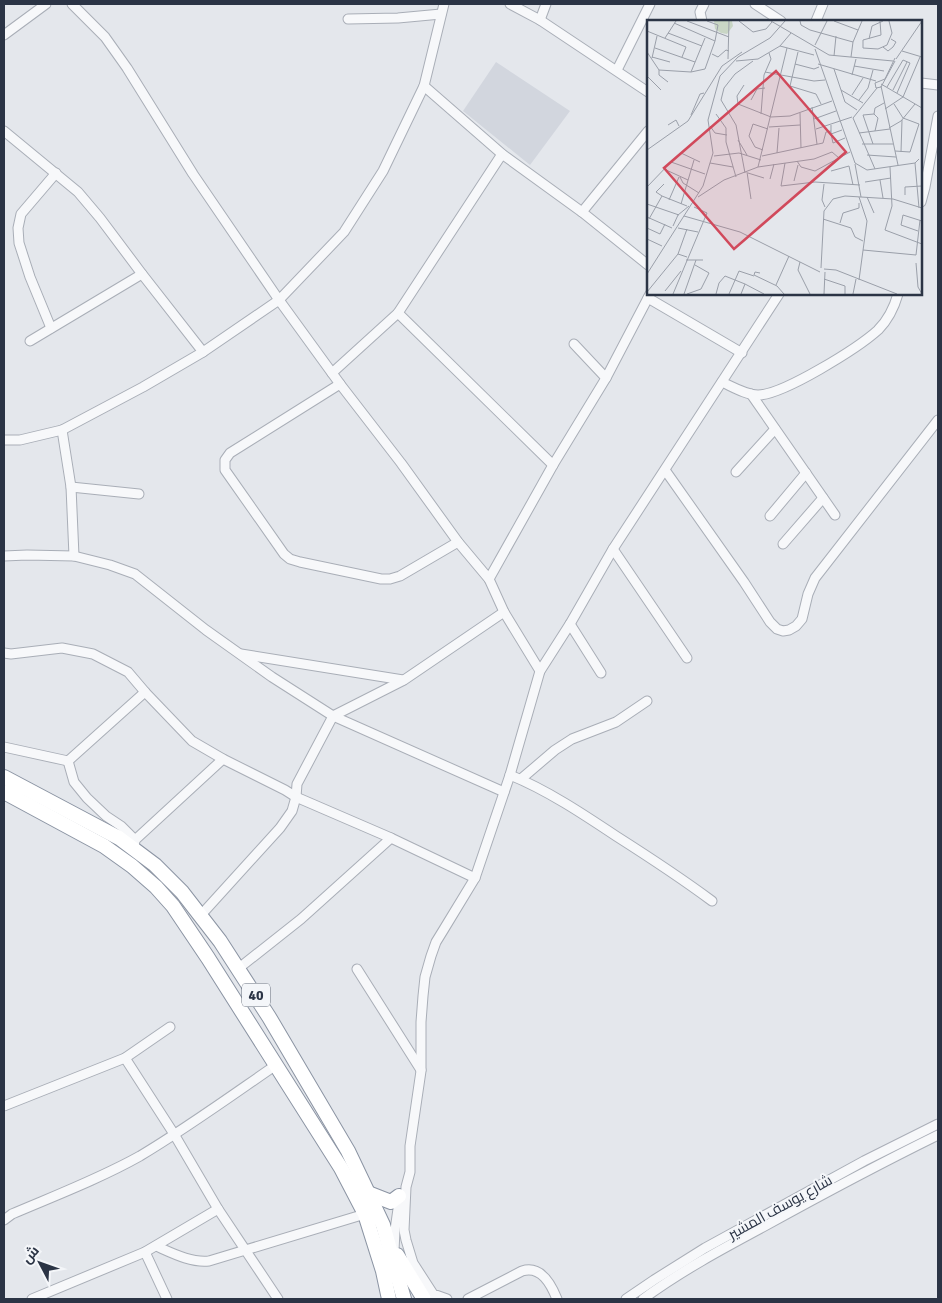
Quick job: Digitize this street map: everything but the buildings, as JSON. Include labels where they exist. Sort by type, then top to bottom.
[{"type":"highway","name":"40","points":[[4,777],[135,845],[182,892],[201,915],[269,1017],[348,1152],[383,1225],[404,1299]]},
{"type":"highway","name":"40","points":[[4,792],[104,846],[132,866],[156,887],[186,924],[341,1168],[365,1214],[383,1271],[389,1299]]},
{"type":"highway","points":[[368,1193],[391,1202],[402,1192]]},
{"type":"highway","points":[[386,1238],[424,1299]]},
{"type":"street","points":[[4,35],[46,4]]},
{"type":"street","points":[[72,4],[104,37],[127,68],[192,174],[279,300],[458,542],[490,579],[504,612],[540,671]]},
{"type":"street","points":[[4,440],[20,440],[62,430],[143,387],[203,352],[279,300],[344,232],[383,171],[424,86],[444,4]]},
{"type":"street","points":[[510,4],[540,20],[647,91]]},
{"type":"street","points":[[540,20],[546,4]]},
{"type":"street","points":[[617,70],[650,4]]},
{"type":"street","points":[[702,20],[700,12],[704,4]]},
{"type":"street","points":[[755,4],[779,20]]},
{"type":"street","points":[[816,20],[823,4]]},
{"type":"street","points":[[348,19],[398,18],[441,14]]},
{"type":"street","points":[[922,84],[938,84]]},
{"type":"street","points":[[424,86],[502,154],[582,212],[647,264]]},
{"type":"street","points":[[922,198],[938,116]]},
{"type":"street","points":[[4,131],[78,192],[203,352]]},
{"type":"street","points":[[582,212],[647,132]]},
{"type":"street","points":[[332,373],[398,313],[502,154]]},
{"type":"street","points":[[51,328],[21,252],[18,228],[21,214],[56,173]]},
{"type":"street","points":[[30,341],[142,274]]},
{"type":"street","points":[[394,1251],[402,1192],[410,1172],[410,1146],[421,1071],[421,1022],[425,977],[436,942],[475,878],[510,775],[540,671],[613,550],[779,295]]},
{"type":"street","points":[[722,382],[751,394],[759,395],[782,388],[832,362],[878,330],[890,314],[898,295]]},
{"type":"street","points":[[490,579],[553,465],[606,378],[649,296],[742,353]]},
{"type":"street","points":[[398,313],[553,465]]},
{"type":"street","points":[[574,344],[606,378]]},
{"type":"street","points":[[340,384],[230,453],[225,460],[225,470],[284,554],[290,559],[300,562],[381,579],[390,579],[400,576],[458,542]]},
{"type":"street","points":[[751,394],[834,514]]},
{"type":"street","points":[[665,470],[770,622],[777,629],[789,630],[802,619],[808,594],[815,578],[938,420]]},
{"type":"street","points":[[736,472],[775,429]]},
{"type":"street","points":[[62,430],[71,487],[74,556]]},
{"type":"street","points":[[770,516],[806,473]]},
{"type":"street","points":[[71,487],[139,494]]},
{"type":"street","points":[[783,544],[823,498]]},
{"type":"street","points":[[613,550],[686,658]]},
{"type":"street","points":[[4,556],[74,556],[136,574],[272,678],[334,716],[504,792]]},
{"type":"street","points":[[201,915],[280,828],[292,811],[298,784],[334,716],[404,680],[504,612]]},
{"type":"street","points":[[570,624],[601,673]]},
{"type":"street","points":[[4,653],[11,654],[62,648],[94,654],[128,672],[192,741],[296,797],[391,838],[475,878]]},
{"type":"street","points":[[240,654],[404,680]]},
{"type":"street","points":[[68,761],[145,692]]},
{"type":"street","points":[[521,779],[555,750],[572,739],[616,722],[646,701]]},
{"type":"street","points":[[4,747],[68,761]]},
{"type":"street","points":[[68,761],[74,782],[106,816],[121,826],[135,845],[223,759]]},
{"type":"street","points":[[510,775],[521,779],[577,811],[712,901]]},
{"type":"street","points":[[238,968],[301,919],[391,838]]},
{"type":"street","points":[[357,968],[421,1071]]},
{"type":"street","points":[[4,1106],[126,1058],[170,1027]]},
{"type":"street","points":[[126,1058],[218,1209],[278,1299]]},
{"type":"street","points":[[4,1220],[12,1214],[107,1173],[138,1156],[276,1065]]},
{"type":"street","name":"شارع يوسف المشير","points":[[626,1299],[705,1248],[864,1161],[938,1124]]},
{"type":"street","name":"شارع يوسف المشير","points":[[643,1299],[674,1277],[708,1257],[867,1170],[938,1135]]},
{"type":"street","points":[[402,1192],[404,1230],[413,1264],[434,1294],[447,1299]]},
{"type":"street","points":[[32,1299],[146,1252],[218,1209]]},
{"type":"street","points":[[156,1246],[194,1261],[209,1262],[365,1214]]},
{"type":"street","points":[[146,1252],[167,1299]]},
{"type":"street","points":[[468,1299],[522,1271],[530,1269],[546,1278],[556,1299]]},
{"type":"shaded area","points":[[496,62],[570,111],[530,165],[463,111]]}]
